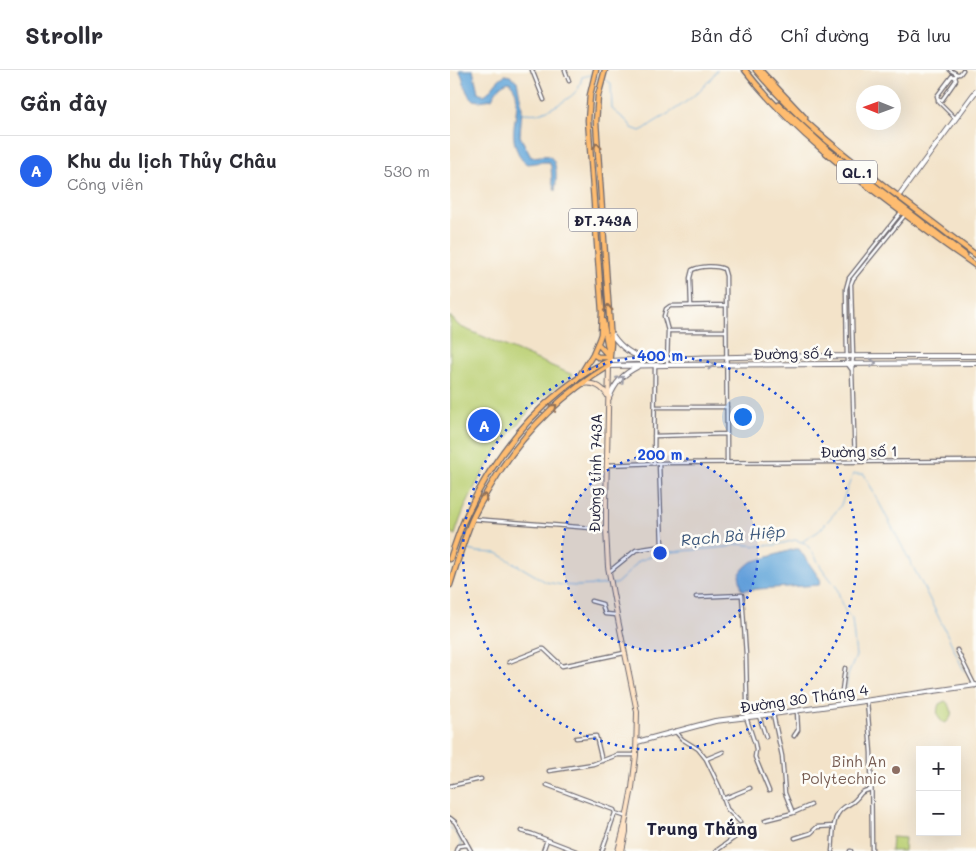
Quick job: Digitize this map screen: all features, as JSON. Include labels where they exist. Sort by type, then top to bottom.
[{"type":"main road","name":"ĐT.743A","points":[[596,70],[590,95],[588,120],[602,312]]},
{"type":"main road","name":"QL.1","points":[[746,70],[774,102],[828,150],[976,265]]},
{"type":"main road","name":"QL.1","points":[[756,70],[800,117],[841,153],[882,184],[888,185],[976,255]]},
{"type":"main road","name":"QL.1","points":[[760,70],[820,132],[862,169]]},
{"type":"main road","name":"ĐT.743A","points":[[604,73],[596,105],[596,132],[611,343],[609,361]]},
{"type":"main road","name":"QL.1","points":[[899,195],[976,251]]},
{"type":"main road","name":"Đường tỉnh 743A","points":[[602,312],[605,348],[609,361],[606,529],[609,572],[617,615]]},
{"type":"main road","points":[[579,377],[598,344],[601,334],[602,312]]},
{"type":"main road","points":[[598,344],[609,361]]},
{"type":"main road","points":[[593,354],[609,361]]},
{"type":"main road","points":[[450,559],[463,523],[486,478],[514,437],[547,402],[591,368],[609,361]]},
{"type":"main road","points":[[450,585],[472,519],[498,473],[520,443],[547,413],[609,361]]},
{"type":"main road","points":[[582,384],[596,385],[609,398]]},
{"type":"main road","points":[[514,437],[520,443]]},
{"type":"main road","name":"ĐT.743A","points":[[617,615],[637,712],[636,755],[627,817],[618,851]]},
{"type":"main road","name":"ĐT.743A","points":[[622,851],[626,832],[625,824]]},
{"type":"street","points":[[532,70],[544,100]]},
{"type":"street","points":[[565,70],[569,81]]},
{"type":"street","points":[[950,70],[956,76]]},
{"type":"street","points":[[955,119],[938,101],[938,96],[952,76],[960,74],[963,70]]},
{"type":"street","points":[[938,99],[942,100],[956,80],[956,76]]},
{"type":"street","points":[[899,195],[976,91]]},
{"type":"street","points":[[855,462],[849,278],[905,211]]},
{"type":"street","points":[[691,306],[690,278],[692,270],[698,267],[720,267],[724,269],[726,276],[727,462]]},
{"type":"street","points":[[849,283],[846,289],[847,363],[852,370]]},
{"type":"street","points":[[667,365],[668,331],[664,316],[666,308],[670,306],[726,305]]},
{"type":"street","points":[[610,331],[624,349],[644,359]]},
{"type":"street","points":[[668,331],[726,331]]},
{"type":"street","name":"Đường số 4","points":[[609,361],[726,357],[976,356]]},
{"type":"street","name":"Đường số 4","points":[[609,361],[639,365],[976,363]]},
{"type":"street","points":[[609,398],[618,381],[639,365]]},
{"type":"street","points":[[654,463],[655,365]]},
{"type":"street","points":[[655,407],[727,407]]},
{"type":"street","points":[[654,436],[727,434]]},
{"type":"street","name":"Đường số 1","points":[[606,465],[727,462],[976,461]]},
{"type":"street","points":[[609,572],[636,550],[662,546],[659,463]]},
{"type":"street","points":[[472,519],[606,529]]},
{"type":"street","points":[[696,597],[742,594],[746,654],[746,717],[755,744],[755,756],[769,792]]},
{"type":"street","points":[[591,602],[602,604],[606,619]]},
{"type":"street","points":[[605,614],[617,615]]},
{"type":"street","points":[[510,662],[542,649],[562,666],[624,653]]},
{"type":"street","points":[[957,650],[975,685]]},
{"type":"street","points":[[840,705],[845,668]]},
{"type":"street","name":"Đường 30 Tháng 4","points":[[637,742],[714,720],[774,714],[975,685]]},
{"type":"street","points":[[867,701],[871,753],[872,851]]},
{"type":"street","points":[[794,736],[798,730],[796,711]]},
{"type":"street","points":[[774,714],[782,756],[785,793],[793,812]]},
{"type":"street","points":[[759,716],[766,737]]},
{"type":"street","points":[[675,731],[682,739],[698,749],[706,759],[720,788],[727,809],[740,822]]},
{"type":"street","points":[[576,738],[596,736],[602,761]]},
{"type":"street","points":[[706,759],[723,752]]},
{"type":"street","points":[[549,771],[579,767],[617,755],[636,755]]},
{"type":"street","points":[[450,786],[481,779]]},
{"type":"street","points":[[546,785],[599,804],[627,817]]},
{"type":"street","points":[[723,799],[750,788]]},
{"type":"street","points":[[832,851],[834,826],[841,809],[855,801],[861,792],[872,789]]},
{"type":"street","points":[[765,820],[811,805]]},
{"type":"street","points":[[602,851],[615,812]]},
{"type":"street","points":[[450,818],[455,822],[471,851]]},
{"type":"street","points":[[794,838],[810,833],[817,828],[834,826]]},
{"type":"street","points":[[716,851],[741,833],[741,830],[737,827]]},
{"type":"street","points":[[521,831],[576,851]]},
{"type":"street","points":[[543,851],[548,840]]},
{"type":"street","points":[[456,851],[457,846],[466,845]]},
{"type":"green space","points":[[450,316],[461,327],[573,375],[550,392],[524,416],[499,449],[473,490],[455,535],[450,532]]},
{"type":"green space","points":[[945,701],[950,706],[951,715],[945,723],[940,720],[937,713],[939,704]]},
{"type":"green space","points":[[892,837],[905,838],[904,851],[891,851]]},
{"type":"water","points":[[459,70],[473,70],[478,92],[484,95],[505,75],[517,81],[522,108],[520,136],[531,157],[548,156],[552,158],[556,172],[555,191],[549,162],[527,164],[520,158],[514,141],[517,107],[516,92],[510,82],[501,86],[492,99],[473,100],[467,92]]},
{"type":"water","points":[[799,549],[820,579],[821,583],[819,585],[742,590],[739,575],[751,562]]},
{"type":"waterway","points":[[605,80],[611,83],[612,109],[628,122],[632,128],[640,131],[690,99],[705,86],[717,70]]},
{"type":"waterway","points":[[522,113],[538,113],[560,104],[578,89],[582,77],[590,75],[601,79]]},
{"type":"waterway","points":[[803,541],[819,531],[840,507],[853,474],[864,474],[922,584],[964,671]]},
{"type":"waterway","name":"Rạch Bà Hiệp","points":[[463,549],[497,553],[546,582],[577,586],[616,584],[639,561],[660,553],[727,547],[739,544],[776,545],[795,540],[805,543],[837,588],[845,611],[852,619],[856,656],[848,675],[845,699]]},
{"type":"waterway","points":[[450,827],[460,840],[460,851]]},
{"type":"place","name":"Khu du lịch Thủy Châu","points":[[484,425]]},
{"type":"place","name":"Binh An Polytechnic","points":[[896,770]]},
{"type":"district","name":"Trung Thắng","points":[[702,828]]}]
